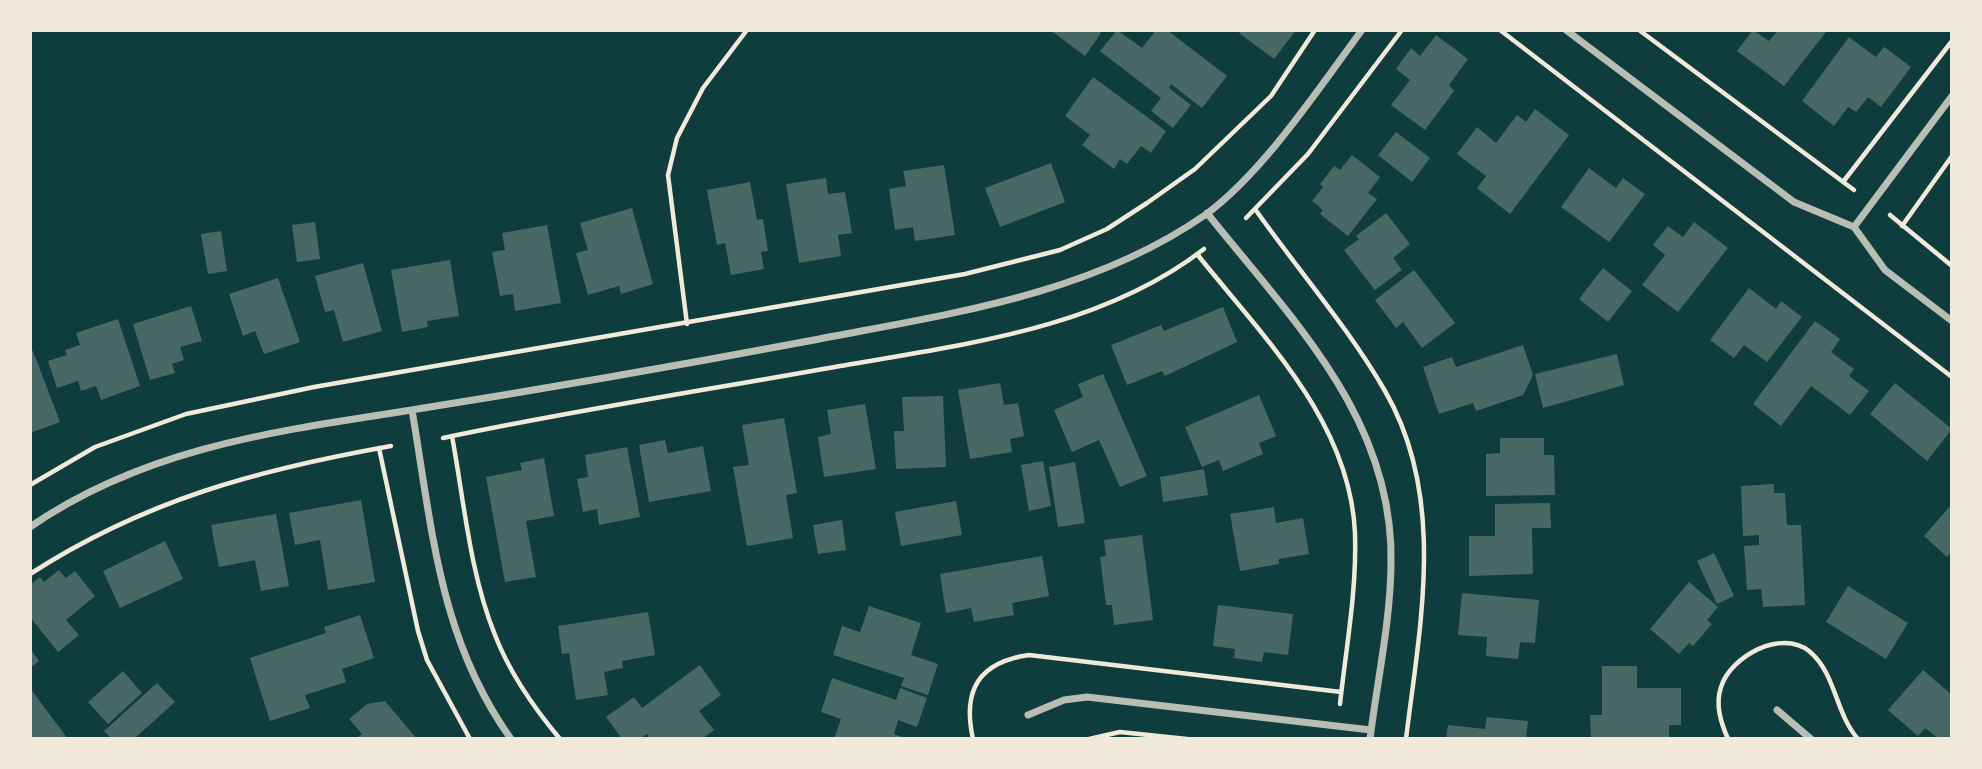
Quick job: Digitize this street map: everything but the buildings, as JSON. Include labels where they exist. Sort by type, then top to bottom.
[{"type":"street","points":[[30,527],[116,477],[193,451],[270,432],[705,361],[1001,302],[1093,274],[1141,252],[1207,213],[1286,131],[1362,30]]},
{"type":"street","points":[[1566,30],[1794,202],[1854,227],[1885,270],[1952,321]]},
{"type":"street","points":[[1854,227],[1952,96]]},
{"type":"street","points":[[1207,213],[1337,377],[1354,408],[1378,464],[1390,531],[1391,566],[1370,739]]},
{"type":"street","points":[[412,410],[439,571],[455,632],[477,686],[511,739]]},
{"type":"street","points":[[1028,715],[1064,700],[1087,697],[1371,730]]},
{"type":"street","points":[[1777,710],[1811,739]]},
{"type":"path","points":[[688,324],[668,175],[677,138],[702,88],[747,30]]},
{"type":"path","points":[[30,485],[95,447],[186,414],[314,387],[965,274],[1060,250],[1107,229],[1195,170],[1272,96],[1315,30]]},
{"type":"path","points":[[1246,218],[1279,187],[1314,147],[1402,30]]},
{"type":"path","points":[[1500,30],[1952,377]]},
{"type":"path","points":[[1639,30],[1854,190]]},
{"type":"path","points":[[1843,182],[1952,41]]},
{"type":"path","points":[[1902,226],[1952,156]]},
{"type":"path","points":[[1889,215],[1952,266]]},
{"type":"path","points":[[443,438],[981,340],[1072,318],[1118,300],[1163,277],[1204,249]]},
{"type":"path","points":[[1197,254],[1309,394],[1340,460],[1355,533],[1353,582],[1340,704]]},
{"type":"path","points":[[452,436],[481,592],[495,637],[536,711],[560,739]]},
{"type":"path","points":[[30,574],[71,548],[115,526],[214,485],[317,458],[391,446]]},
{"type":"path","points":[[379,448],[418,631],[441,689],[470,739]]},
{"type":"path","points":[[1728,739],[1718,707],[1721,687],[1729,674],[1756,650],[1782,643],[1794,644],[1807,650],[1819,662],[1838,709],[1858,739]]},
{"type":"path","points":[[973,739],[970,705],[975,686],[996,664],[1029,655],[1341,692]]},
{"type":"path","points":[[1088,739],[1120,732],[1187,739]]}]
